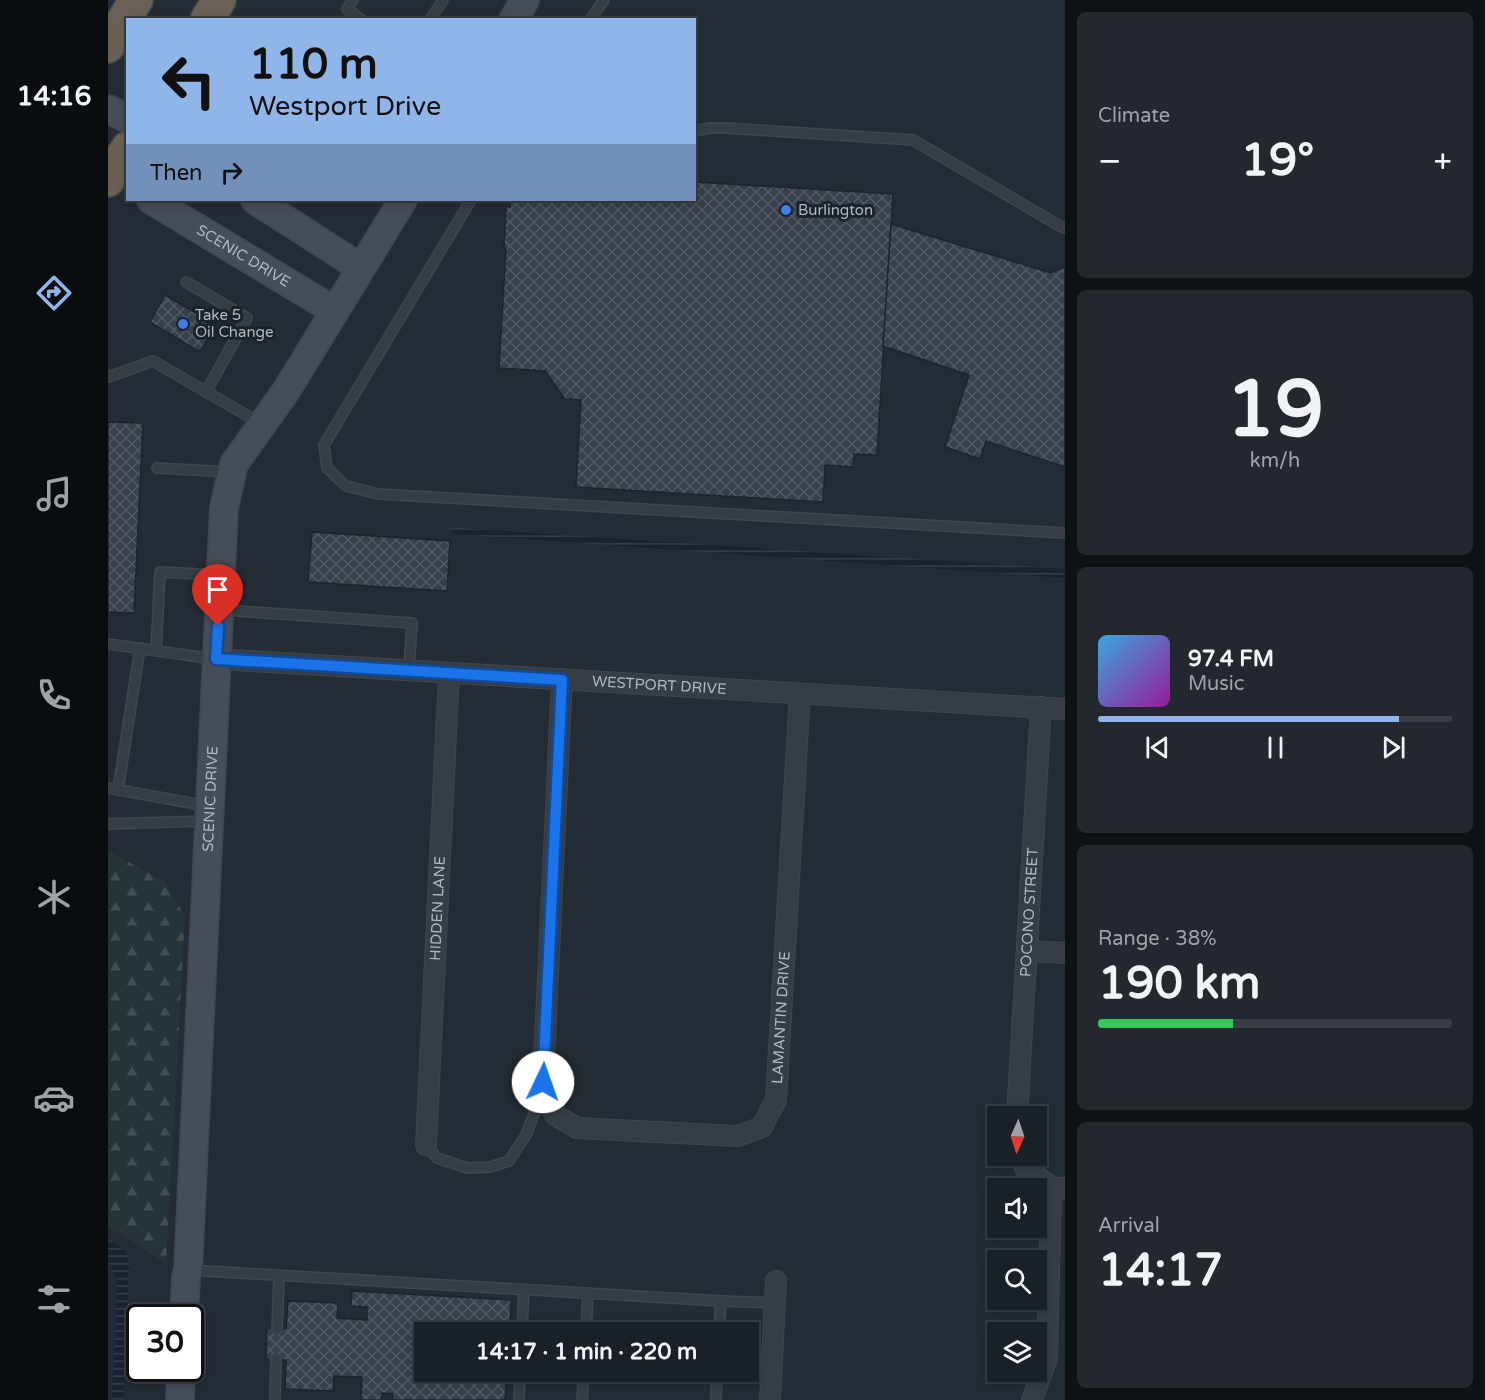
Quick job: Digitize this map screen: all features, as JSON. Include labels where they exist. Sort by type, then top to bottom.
[{"type":"highway","points":[[108,46],[136,0]]},
{"type":"highway","points":[[208,18],[219,0]]},
{"type":"street","points":[[514,18],[525,0]]},
{"type":"street","points":[[108,109],[126,118]]},
{"type":"street","name":"SCENIC DRIVE","points":[[154,201],[335,311]]},
{"type":"street","points":[[257,201],[361,268]]},
{"type":"street","name":"SCENIC DRIVE","points":[[185,1304],[224,508],[234,464],[286,391],[402,201]]},
{"type":"street","name":"WESTPORT DRIVE","points":[[216,659],[1065,709]]},
{"type":"street","name":"HIDDEN LANE","points":[[426,1145],[449,673]]},
{"type":"street","points":[[545,1090],[543,1082],[562,680]]},
{"type":"street","name":"LAMANTIN DRIVE","points":[[545,1090],[555,1115],[577,1128],[738,1137],[762,1127],[776,1100],[800,693]]},
{"type":"street","name":"POCONO STREET","points":[[1018,1106],[1041,707]]},
{"type":"street","points":[[1027,951],[1065,953]]},
{"type":"street","points":[[1030,1166],[1058,1187],[1047,1358],[1032,1400]]},
{"type":"street","points":[[770,1400],[776,1281]]},
{"type":"street","points":[[180,1400],[181,1382]]},
{"type":"lane","points":[[353,0],[347,9],[359,18]]},
{"type":"lane","points":[[431,18],[443,0]]},
{"type":"lane","points":[[591,18],[604,0]]},
{"type":"lane","points":[[696,131],[726,128],[913,140],[1065,228]]},
{"type":"lane","points":[[470,201],[324,445],[327,468],[346,486],[378,494],[1065,533]]},
{"type":"lane","points":[[186,282],[247,318],[206,392]]},
{"type":"lane","points":[[108,377],[153,361],[262,424]]},
{"type":"lane","points":[[158,468],[232,472]]},
{"type":"lane","points":[[156,650],[160,572],[220,575]]},
{"type":"lane","points":[[219,610],[412,623],[409,670]]},
{"type":"lane","points":[[108,644],[216,659]]},
{"type":"lane","points":[[118,790],[140,648]]},
{"type":"lane","points":[[108,788],[209,814]]},
{"type":"lane","points":[[108,824],[209,814]]},
{"type":"lane","points":[[426,1145],[436,1158],[468,1168],[490,1167],[509,1161],[526,1135],[545,1090]]},
{"type":"lane","points":[[188,1270],[775,1303]]},
{"type":"lane","points":[[277,1329],[279,1275]]},
{"type":"lane","points":[[522,1322],[524,1289]]},
{"type":"lane","points":[[587,1322],[588,1293]]},
{"type":"lane","points":[[720,1322],[721,1301]]},
{"type":"lane","points":[[275,1400],[276,1359]]},
{"type":"lane","points":[[519,1400],[520,1382]]},
{"type":"lane","points":[[582,1400],[583,1382]]},
{"type":"lane","points":[[716,1400],[717,1382]]},
{"type":"green space","points":[[108,851],[164,881],[185,916],[166,1263],[108,1227]]},
{"type":"water","points":[[447,527],[1065,569],[1065,578],[454,534]]},
{"type":"water","points":[[108,1238],[124,1251],[129,1262],[124,1400],[112,1400],[117,1280],[108,1262]]},
{"type":"building","points":[[696,182],[893,194],[877,455],[854,454],[853,467],[825,465],[823,502],[576,487],[581,400],[565,399],[545,371],[499,368],[506,207],[510,207],[510,201],[696,201]]},
{"type":"building","points":[[891,224],[1051,273],[1065,267],[1065,467],[986,441],[980,459],[945,447],[969,375],[883,346]]},
{"type":"building","name":"Take 5 Oil Change","points":[[165,295],[216,325],[200,352],[150,322]]},
{"type":"building","points":[[108,422],[143,423],[134,613],[108,612]]},
{"type":"building","points":[[312,532],[450,541],[447,591],[308,582]]},
{"type":"building","points":[[352,1291],[511,1300],[510,1322],[414,1322],[414,1382],[506,1382],[505,1400],[392,1400],[393,1394],[382,1393],[381,1400],[361,1400],[362,1377],[334,1376],[333,1391],[285,1389],[286,1360],[266,1359],[267,1328],[286,1329],[288,1301],[338,1303],[337,1318],[367,1320],[367,1307],[351,1306]]},
{"type":"place","name":"Burlington","points":[[786,210]]},
{"type":"place","name":"Take 5 Oil Change","points":[[183,324]]},
{"type":"route","points":[[218,626],[216,659],[562,680],[543,1082]]}]
